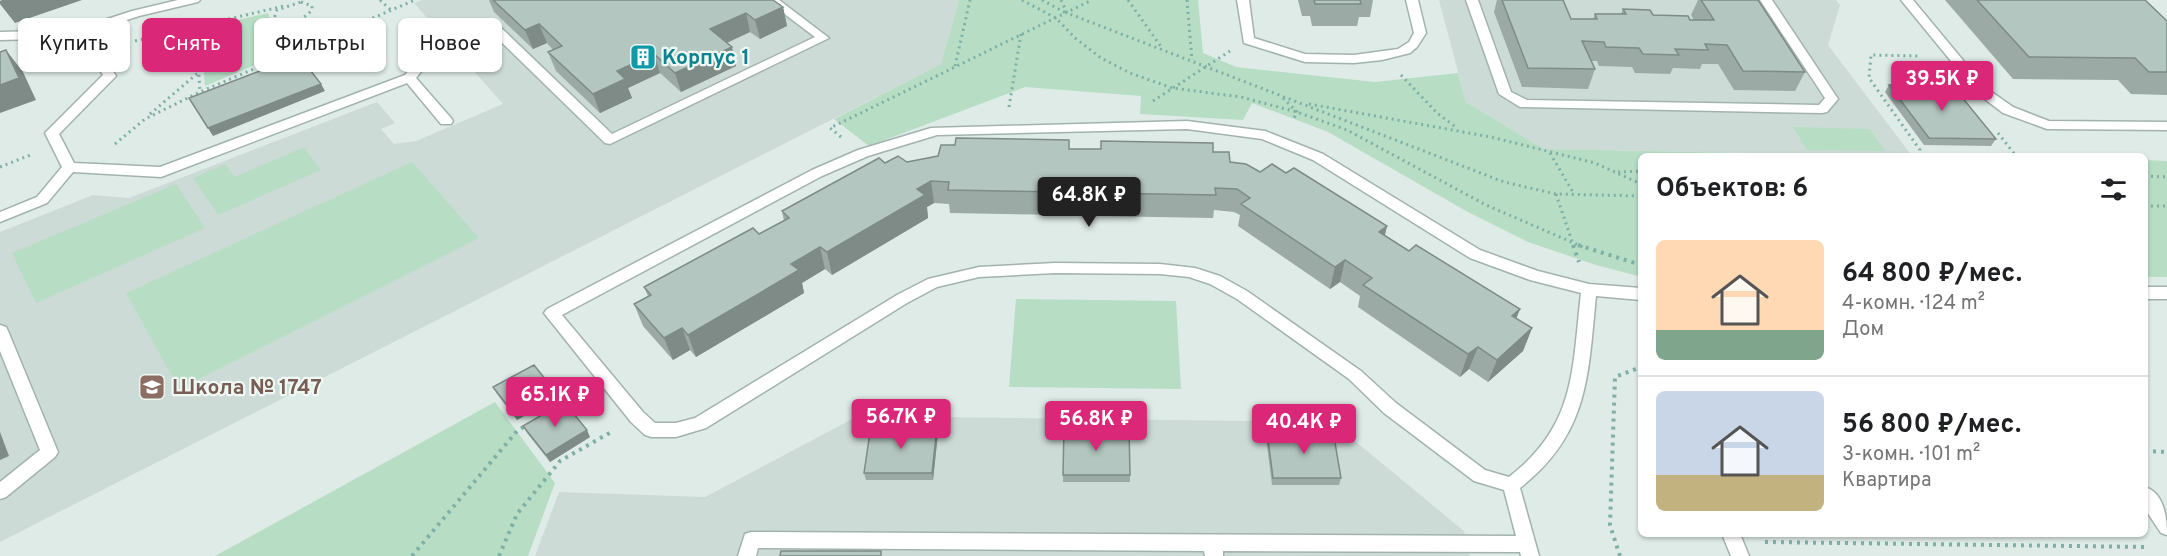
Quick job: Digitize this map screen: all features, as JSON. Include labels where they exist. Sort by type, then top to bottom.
[{"type":"lane","points":[[121,18],[194,0]]},
{"type":"lane","points":[[69,167],[161,172],[409,78],[434,47],[490,24],[610,140],[824,38],[772,0]]},
{"type":"lane","points":[[1243,0],[1248,40],[1271,50],[1308,58],[1384,57],[1403,52],[1415,44],[1420,33],[1412,0]]},
{"type":"lane","points":[[1472,0],[1505,94],[1525,104],[1822,109],[1832,99],[1766,0]]},
{"type":"lane","points":[[1907,0],[1982,91],[2008,110],[2047,124],[2167,126]]},
{"type":"lane","points":[[0,36],[18,36]]},
{"type":"lane","points":[[69,167],[52,134],[110,76],[107,72]]},
{"type":"lane","points":[[409,78],[446,121]]},
{"type":"lane","points":[[1511,485],[1480,476],[1390,408],[1355,375],[1242,295],[1215,280],[1190,272],[1160,269],[1055,268],[979,272],[933,283],[902,299],[700,423],[676,430],[651,430],[637,417],[552,313],[817,173],[863,153],[936,132],[1187,125],[1265,135],[1318,157],[1475,254],[1535,276],[1589,290],[1638,299]]},
{"type":"lane","points":[[0,217],[42,200],[69,167]]},
{"type":"lane","points":[[1511,485],[1532,469],[1562,430],[1576,394],[1589,290]]},
{"type":"lane","points":[[2148,293],[2166,294]]},
{"type":"lane","points":[[0,331],[49,452],[0,492]]},
{"type":"lane","points":[[747,556],[751,540],[1213,549],[1529,550],[1511,485]]},
{"type":"lane","points":[[2148,498],[2167,527]]},
{"type":"path","points":[[234,18],[310,0]]},
{"type":"path","points":[[380,0],[392,10]]},
{"type":"path","points":[[145,119],[200,92],[415,0]]},
{"type":"path","points":[[954,67],[970,0]]},
{"type":"path","points":[[1042,0],[1067,13],[1504,182],[1556,194],[1638,196]]},
{"type":"path","points":[[1061,0],[1067,13]]},
{"type":"path","points":[[863,153],[830,128],[1092,0]]},
{"type":"path","points":[[1128,0],[1162,49]]},
{"type":"path","points":[[1187,0],[1192,60]]},
{"type":"path","points":[[284,6],[278,10],[274,18],[278,21],[293,21],[309,14],[312,10],[312,6],[302,2]]},
{"type":"path","points":[[1005,130],[1022,33]]},
{"type":"path","points":[[1147,126],[1149,103],[1248,40]]},
{"type":"path","points":[[1919,153],[1920,150],[1869,78],[1871,56],[1954,56]]},
{"type":"path","points":[[1384,57],[1437,113],[1460,130]]},
{"type":"path","points":[[199,72],[200,92]]},
{"type":"path","points":[[69,167],[108,150],[199,72]]},
{"type":"path","points":[[1302,104],[1331,106],[1368,116],[1460,130],[1595,162],[1638,182]]},
{"type":"path","points":[[0,167],[58,145]]},
{"type":"path","points":[[1550,152],[1574,195]]},
{"type":"path","points":[[1617,172],[1638,171]]},
{"type":"path","points":[[2148,176],[2167,177]]},
{"type":"path","points":[[1556,194],[1589,290]]},
{"type":"path","points":[[2148,206],[2167,206]]},
{"type":"path","points":[[1620,556],[1610,525],[1615,377],[1638,368]]},
{"type":"path","points":[[556,408],[606,380]]},
{"type":"path","points":[[499,556],[517,514],[560,461],[637,417]]},
{"type":"path","points":[[412,556],[517,431],[537,419]]},
{"type":"path","points":[[2148,451],[2167,452]]},
{"type":"path","points":[[1735,544],[2155,547]]},
{"type":"shaded area","name":"Школа № 1747","points":[[423,0],[959,0],[941,64],[0,542],[0,232],[93,195],[129,198],[377,102],[395,123],[381,129],[394,144],[416,141],[503,104],[475,72],[502,72],[502,18],[427,18],[414,3]]},
{"type":"shaded area","points":[[1439,0],[1836,0],[1840,5],[1828,45],[1910,153],[1544,149],[1466,102]]},
{"type":"shaded area","points":[[858,416],[1332,422],[1464,531],[1470,556],[535,556],[559,492],[705,497]]},
{"type":"green space","points":[[959,0],[1198,0],[1203,53],[1236,67],[1375,82],[1458,73],[1466,102],[1544,149],[1743,153],[1638,153],[1638,276],[1596,265],[1528,242],[1466,211],[1328,132],[1252,103],[1243,120],[1140,114],[1141,96],[1025,87],[869,146],[834,119],[941,64]]},
{"type":"green space","points":[[268,13],[270,18],[254,18],[254,65],[242,70],[242,19]]},
{"type":"green space","points":[[204,72],[238,72],[205,86]]},
{"type":"green space","points":[[1793,127],[1870,129],[1885,151],[1807,150]]},
{"type":"green space","points":[[304,147],[321,170],[218,215],[193,178],[225,164],[235,177]]},
{"type":"green space","points":[[2148,160],[2167,161],[2167,277],[2148,277]]},
{"type":"green space","points":[[412,162],[479,238],[179,389],[126,293]]},
{"type":"green space","points":[[176,184],[205,228],[36,303],[12,253]]},
{"type":"green space","points":[[1016,299],[1176,301],[1181,389],[1009,387]]},
{"type":"green space","points":[[495,402],[555,483],[528,556],[215,556]]},
{"type":"building","name":"Корпус 1","points":[[493,0],[773,0],[783,7],[755,20],[746,13],[710,29],[732,47],[675,73],[654,54],[617,71],[625,79],[593,94],[548,52],[562,46],[539,24],[525,30]]},
{"type":"building","points":[[1314,0],[1360,0],[1361,4],[1315,4]]},
{"type":"building","points":[[1502,0],[1563,0],[1571,19],[1597,19],[1595,14],[1626,14],[1623,9],[1650,10],[1653,15],[1688,16],[1690,20],[1714,20],[1701,0],[1758,0],[1805,72],[1743,71],[1727,45],[1705,44],[1708,50],[1675,49],[1679,55],[1643,54],[1639,48],[1606,47],[1604,42],[1582,41],[1595,69],[1528,68]]},
{"type":"building","points":[[1977,0],[2145,0],[2167,21],[2167,72],[2149,72],[2135,58],[2029,57]]},
{"type":"building","points":[[6,50],[19,78],[0,85],[0,52]]},
{"type":"building","points":[[257,72],[312,72],[321,84],[208,128],[189,98]]},
{"type":"building","points":[[1889,85],[1952,85],[1996,139],[1929,138]]},
{"type":"building","points":[[956,138],[1069,140],[1069,149],[1101,149],[1101,141],[1213,143],[1213,152],[1229,152],[1230,162],[1246,164],[1260,172],[1272,164],[1286,173],[1294,168],[1387,226],[1379,232],[1409,251],[1416,245],[1520,309],[1512,316],[1532,328],[1497,360],[1478,347],[1468,354],[1363,285],[1372,278],[1345,260],[1335,267],[1241,204],[1250,198],[1237,189],[1215,188],[1216,195],[1100,193],[1100,184],[1067,183],[1067,192],[948,190],[949,182],[931,181],[917,189],[925,195],[827,252],[820,247],[791,264],[799,270],[688,335],[682,328],[664,338],[634,304],[651,295],[644,287],[753,228],[759,234],[789,218],[782,211],[879,158],[885,163],[898,156],[907,162],[938,156],[941,145],[955,145]]},
{"type":"building","points":[[534,365],[554,390],[513,413],[493,387]]},
{"type":"building","points":[[564,402],[587,430],[546,455],[523,426]]},
{"type":"building","points":[[871,426],[937,426],[932,473],[864,473]]},
{"type":"building","points":[[1064,428],[1129,428],[1130,475],[1063,475]]},
{"type":"building","points":[[1267,431],[1333,431],[1341,478],[1273,478]]},
{"type":"building","points":[[781,551],[881,551],[881,556],[780,556]]},
{"type":"place","name":"Корпус 1","points":[[643,57]]},
{"type":"place","name":"Школа № 1747","points":[[152,387]]}]
